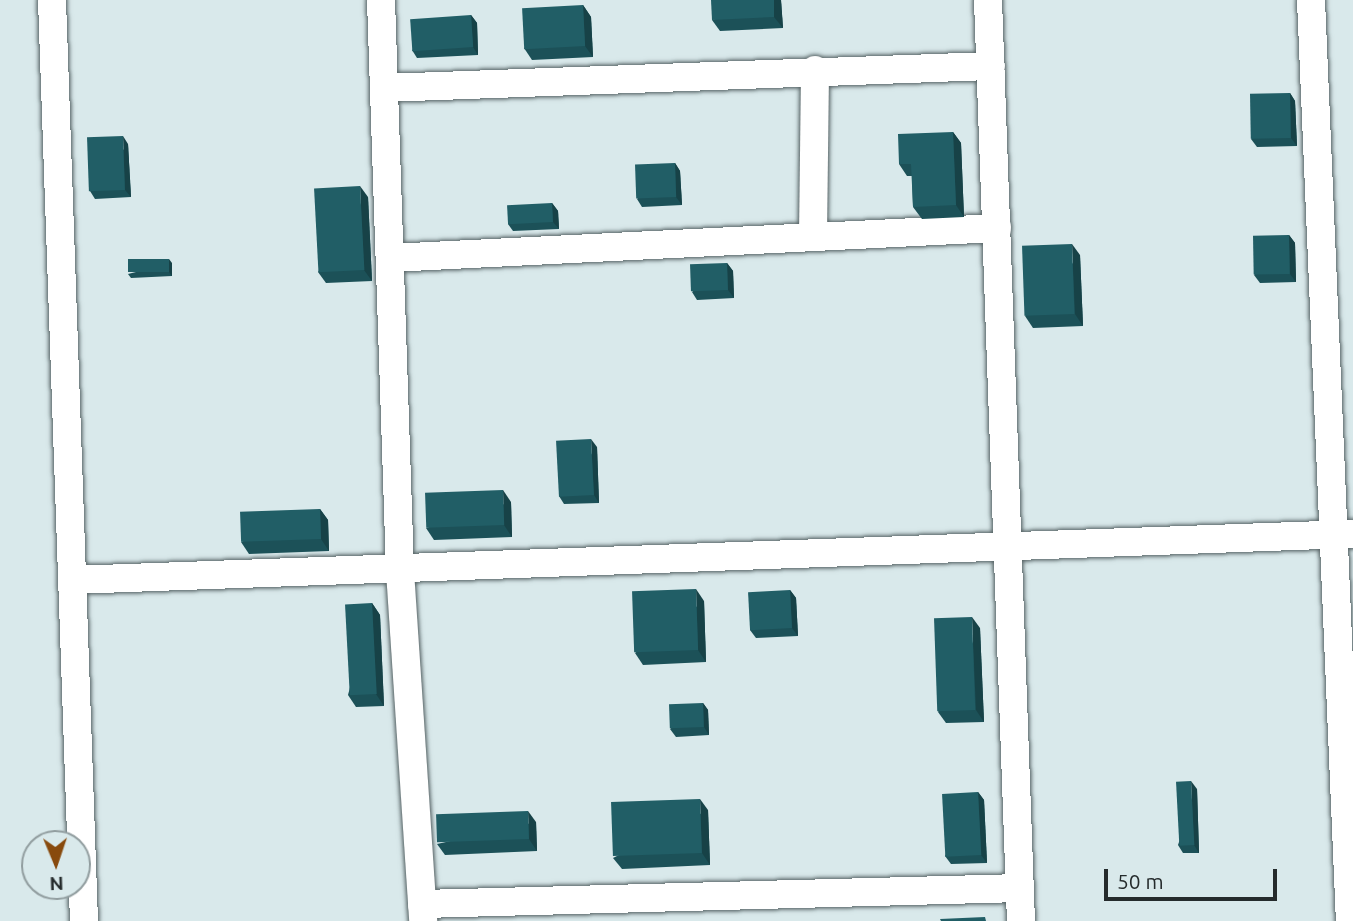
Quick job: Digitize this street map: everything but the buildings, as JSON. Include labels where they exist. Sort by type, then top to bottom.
[{"type":"street","points":[[52,0],[84,921]]},
{"type":"street","points":[[381,0],[400,571],[423,912],[1020,888]]},
{"type":"street","points":[[988,0],[1021,921]]},
{"type":"street","points":[[1311,0],[1343,534],[1350,921]]},
{"type":"street","points":[[384,88],[991,65]]},
{"type":"street","points":[[813,236],[815,71]]},
{"type":"street","points":[[390,258],[997,228]]},
{"type":"street","points":[[72,580],[400,571],[1343,534]]}]
